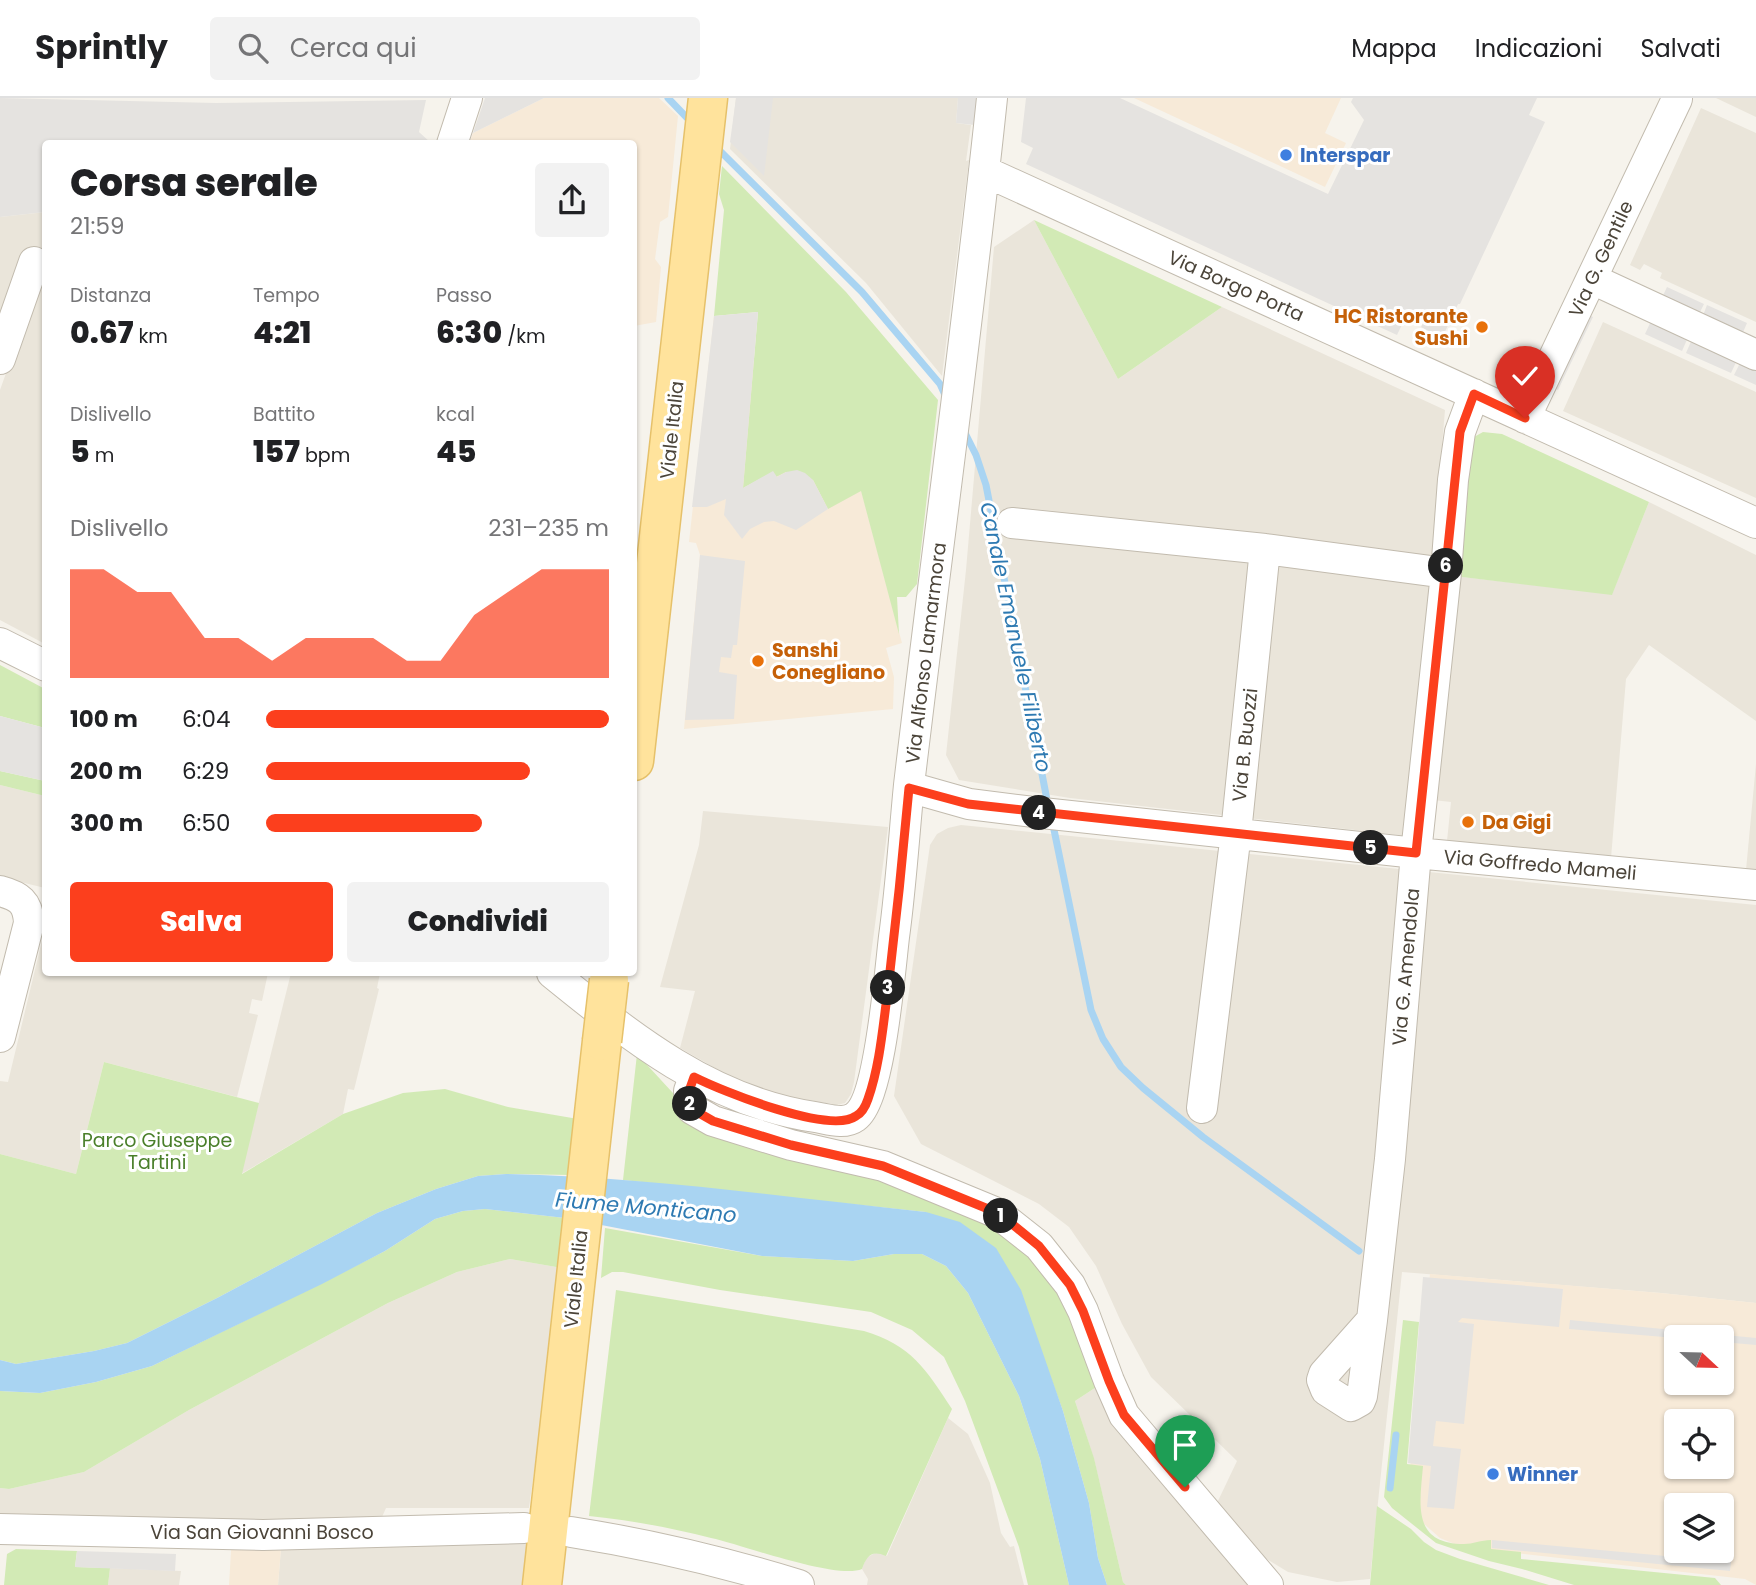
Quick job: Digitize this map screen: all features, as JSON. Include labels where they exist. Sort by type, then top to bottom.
[{"type":"main road","name":"Viale Italia","points":[[637,734],[707,108]]},
{"type":"main road","name":"Viale Italia","points":[[542,1585],[609,976]]},
{"type":"street","points":[[453,140],[467,98]]},
{"type":"street","name":"Via Alfonso Lamarmora","points":[[556,976],[647,1047],[694,1077],[766,1107],[841,1121],[856,1116],[868,1101],[886,1006],[909,788],[992,98]]},
{"type":"street","name":"Via G. Gentile","points":[[1525,418],[1676,99]]},
{"type":"street","name":"Via Borgo Porta","points":[[984,171],[1756,523]]},
{"type":"street","points":[[0,359],[34,262]]},
{"type":"street","points":[[1592,279],[1756,355]]},
{"type":"street","name":"Via G. Amendola","points":[[1372,1320],[1390,1159],[1416,853],[1457,452],[1460,432],[1474,394]]},
{"type":"street","points":[[1012,523],[1265,549],[1446,573]]},
{"type":"street","name":"Via B. Buozzi","points":[[1202,1108],[1236,833],[1265,549]]},
{"type":"street","points":[[0,643],[42,664]]},
{"type":"street","name":"Via Goffredo Mameli","points":[[909,788],[968,804],[1054,814],[1416,853],[1756,885]]},
{"type":"street","points":[[0,891],[14,894],[23,900],[29,923],[0,1037]]},
{"type":"street","points":[[694,1077],[689,1091],[690,1105],[692,1109],[713,1121],[791,1145],[883,1166],[998,1213],[1039,1246],[1070,1285],[1124,1415],[1268,1585]]},
{"type":"street","name":"Via San Giovanni Bosco","points":[[0,1529],[263,1535],[524,1528]]},
{"type":"street","points":[[571,1532],[625,1540],[709,1559],[799,1585]]},
{"type":"shaded area","points":[[0,98],[216,103],[426,100],[419,132],[428,140],[42,140],[42,212],[0,217]]},
{"type":"shaded area","points":[[485,98],[544,98],[473,133]]},
{"type":"shaded area","points":[[544,98],[659,98],[678,116],[668,217],[660,222],[655,259],[661,267],[656,322],[637,325],[637,140],[470,140],[473,133]]},
{"type":"shaded area","points":[[736,98],[958,98],[956,123],[971,125],[966,161],[969,160],[942,376],[866,283],[730,149]]},
{"type":"shaded area","points":[[736,98],[773,98],[764,176],[730,142]]},
{"type":"shaded area","points":[[958,98],[977,98],[974,125],[956,123]]},
{"type":"shaded area","points":[[1026,98],[1120,98],[1328,194],[1364,120],[1351,102],[1353,98],[1537,98],[1529,115],[1545,122],[1442,338],[1421,327],[1425,320],[1408,312],[1397,335],[1026,164],[1033,148],[1021,142]]},
{"type":"shaded area","name":"Interspar","points":[[1134,98],[1341,98],[1325,133],[1346,143],[1325,187]]},
{"type":"shaded area","points":[[1716,98],[1756,98],[1756,117]]},
{"type":"shaded area","points":[[1701,108],[1756,133],[1756,322],[1660,278],[1662,273],[1644,264],[1640,270],[1630,265]]},
{"type":"shaded area","points":[[42,212],[42,262],[0,328],[0,217]]},
{"type":"shaded area","points":[[1034,220],[1118,379],[1222,307],[1445,410],[1409,836],[1070,798],[959,780],[946,755],[966,570],[994,247]]},
{"type":"shaded area","points":[[42,272],[42,642],[0,620],[0,390]]},
{"type":"shaded area","points":[[1667,287],[1704,304],[1698,316],[1702,318],[1707,305],[1747,323],[1741,337],[1756,344],[1756,385],[1734,375],[1742,359],[1738,358],[1731,373],[1686,353],[1693,337],[1689,335],[1682,351],[1645,334]]},
{"type":"shaded area","points":[[758,312],[743,488],[773,471],[777,477],[797,470],[813,480],[828,509],[796,530],[774,521],[764,522],[750,529],[742,539],[724,515],[726,499],[707,507],[692,507],[714,316]]},
{"type":"shaded area","points":[[1584,312],[1593,317],[1558,390],[1549,386]]},
{"type":"shaded area","points":[[714,316],[861,490],[902,643],[886,648],[894,677],[893,709],[684,729],[700,555],[696,543],[689,542]]},
{"type":"shaded area","points":[[1603,322],[1756,392],[1756,498],[1563,411]]},
{"type":"shaded area","points":[[1649,502],[1756,555],[1756,721],[1649,645],[1626,679],[1611,858],[1447,841],[1451,802],[1433,800],[1454,576],[1612,594]]},
{"type":"shaded area","points":[[700,555],[745,561],[737,645],[733,645],[731,658],[721,657],[719,672],[737,675],[734,719],[685,720]]},
{"type":"shaded area","points":[[0,716],[42,727],[42,780],[0,771]]},
{"type":"shaded area","points":[[1756,764],[1756,871],[1746,870]]},
{"type":"shaded area","points":[[0,785],[42,795],[42,887],[0,877]]},
{"type":"shaded area","points":[[703,811],[888,827],[854,1082],[845,1103],[837,1105],[780,1095],[754,1087],[680,1048],[695,991],[660,987],[699,845]]},
{"type":"shaded area","points":[[961,825],[1756,905],[1756,1303],[1402,1272],[1370,1579],[1337,1582],[1288,1572],[1265,1558],[1217,1503],[1237,1461],[1151,1377],[1122,1324],[1096,1266],[1069,1227],[1039,1204],[921,1144],[894,1096],[930,845],[937,834]]},
{"type":"shaded area","points":[[42,940],[42,976],[267,976],[262,1001],[252,999],[249,1013],[258,1015],[237,1097],[104,1062],[76,1174],[0,1154],[0,1081],[8,1082]]},
{"type":"shaded area","points":[[290,976],[379,976],[379,989],[354,1090],[348,1089],[343,1114],[241,1174]]},
{"type":"shaded area","points":[[510,1259],[562,1268],[529,1508],[386,1508],[382,1517],[292,1523],[0,1515],[0,1488],[9,1489],[84,1472],[189,1410],[388,1303],[457,1272]]},
{"type":"shaded area","points":[[1430,1274],[1756,1303],[1756,1585],[1745,1579],[1462,1547],[1440,1538],[1406,1508]]},
{"type":"shaded area","points":[[1423,1277],[1563,1289],[1559,1327],[1462,1318],[1458,1322],[1474,1324],[1464,1424],[1436,1421],[1433,1446],[1461,1449],[1454,1509],[1427,1507],[1431,1466],[1408,1463]]},
{"type":"shaded area","points":[[1570,1320],[1664,1329],[1664,1337],[1569,1329]]},
{"type":"shaded area","points":[[1734,1336],[1756,1338],[1756,1345],[1734,1343]]},
{"type":"shaded area","points":[[1104,1382],[1254,1580],[1247,1585],[1126,1585],[1123,1582],[1094,1459],[1075,1401]]},
{"type":"shaded area","points":[[948,1418],[968,1434],[990,1483],[1001,1533],[1010,1547],[1014,1546],[1024,1585],[867,1585],[868,1579],[862,1569],[866,1558],[877,1552],[887,1556]]},
{"type":"shaded area","points":[[232,1535],[281,1548],[278,1585],[229,1585]]},
{"type":"shaded area","points":[[528,1539],[523,1585],[278,1585],[281,1548]]},
{"type":"shaded area","points":[[1492,1540],[1664,1556],[1664,1563],[1731,1563],[1730,1571],[1492,1548]]},
{"type":"shaded area","points":[[77,1551],[176,1554],[175,1571],[75,1567]]},
{"type":"shaded area","points":[[110,1568],[181,1571],[179,1585],[108,1585]]},
{"type":"green space","points":[[722,166],[846,292],[938,400],[917,584],[906,597],[897,597],[899,634],[861,491],[828,509],[813,480],[786,472],[776,477],[773,472],[743,488],[758,312],[714,316],[724,210],[719,194]]},
{"type":"green space","points":[[1034,220],[1222,307],[1118,379]]},
{"type":"green space","points":[[1483,432],[1502,434],[1649,502],[1612,595],[1454,576],[1474,437]]},
{"type":"green space","points":[[0,665],[42,687],[42,727],[0,716]]},
{"type":"green space","points":[[0,771],[42,780],[42,795],[0,785]]},
{"type":"green space","points":[[637,1054],[684,1105],[960,1199],[1043,1256],[1104,1382],[1075,1401],[1094,1458],[1123,1582],[1126,1585],[1107,1585],[1098,1558],[1089,1503],[1063,1411],[1048,1370],[926,1212],[623,1180]]},
{"type":"green space","name":"Parco Giuseppe Tartini","points":[[104,1062],[259,1103],[242,1174],[343,1114],[403,1093],[445,1089],[508,1107],[578,1119],[571,1175],[478,1176],[436,1189],[377,1213],[127,1343],[16,1364],[0,1360],[0,1154],[76,1174]]},
{"type":"green space","points":[[485,1209],[565,1218],[562,1268],[510,1259],[457,1272],[388,1303],[189,1410],[84,1472],[9,1489],[0,1488],[0,1391],[40,1393],[96,1382],[152,1366],[385,1251],[435,1219],[463,1211]]},
{"type":"green space","points":[[605,1228],[762,1256],[853,1261],[894,1254],[922,1254],[946,1266],[968,1293],[1019,1396],[1040,1459],[1069,1585],[1028,1585],[1019,1547],[965,1401],[944,1357],[912,1330],[871,1312],[720,1290],[623,1272],[612,1272],[601,1278]]},
{"type":"green space","points":[[616,1290],[864,1331],[894,1343],[916,1360],[952,1409],[886,1556],[871,1555],[862,1569],[832,1570],[681,1531],[589,1516]]},
{"type":"green space","points":[[1403,1320],[1419,1322],[1407,1464],[1423,1466],[1422,1519],[1435,1537],[1464,1544],[1491,1540],[1491,1549],[1521,1552],[1521,1559],[1715,1578],[1721,1585],[1574,1585],[1436,1543],[1392,1508],[1384,1497]]},
{"type":"green space","points":[[1377,1506],[1436,1550],[1549,1585],[1370,1585]]},
{"type":"green space","points":[[16,1549],[77,1551],[75,1567],[110,1568],[108,1585],[4,1585],[7,1554]]},
{"type":"water","name":"Fiume Monticano","points":[[506,1174],[716,1188],[926,1212],[960,1222],[996,1248],[1021,1290],[1063,1411],[1089,1503],[1098,1558],[1107,1585],[1069,1585],[1040,1459],[1019,1396],[968,1293],[946,1266],[922,1254],[894,1254],[853,1261],[762,1256],[565,1218],[485,1209],[463,1211],[435,1219],[385,1251],[322,1284],[152,1366],[96,1382],[40,1393],[0,1391],[0,1360],[16,1364],[127,1343],[377,1213],[436,1189],[478,1176]]},
{"type":"waterway","name":"Canale Emanuele Filiberto","points":[[668,98],[692,123]]},
{"type":"waterway","name":"Canale Emanuele Filiberto","points":[[715,146],[862,292],[940,384],[946,397]]},
{"type":"waterway","name":"Canale Emanuele Filiberto","points":[[963,429],[976,455],[986,485],[1048,805]]},
{"type":"waterway","name":"Canale Emanuele Filiberto","points":[[1052,820],[1091,1010],[1103,1039],[1121,1067],[1203,1137],[1359,1251]]},
{"type":"waterway","name":"Canale Emanuele Filiberto","points":[[1390,1488],[1396,1435]]},
{"type":"place","name":"Interspar","points":[[1286,155]]},
{"type":"place","name":"HC Ristorante Sushi","points":[[1482,327]]},
{"type":"place","name":"Sanshi Conegliano","points":[[758,661]]},
{"type":"place","name":"Da Gigi","points":[[1468,822]]},
{"type":"place","name":"Winner","points":[[1493,1474]]},
{"type":"route","points":[[1185,1487],[1124,1415],[1070,1285],[1039,1246],[1017,1228],[998,1213],[883,1166],[791,1145],[713,1121],[692,1109],[688,1101],[689,1091],[694,1077],[766,1107],[807,1116],[841,1121],[849,1120],[862,1110],[868,1101],[876,1069],[886,1006],[909,788],[968,804],[1416,853],[1460,432],[1474,394],[1525,418]]}]
